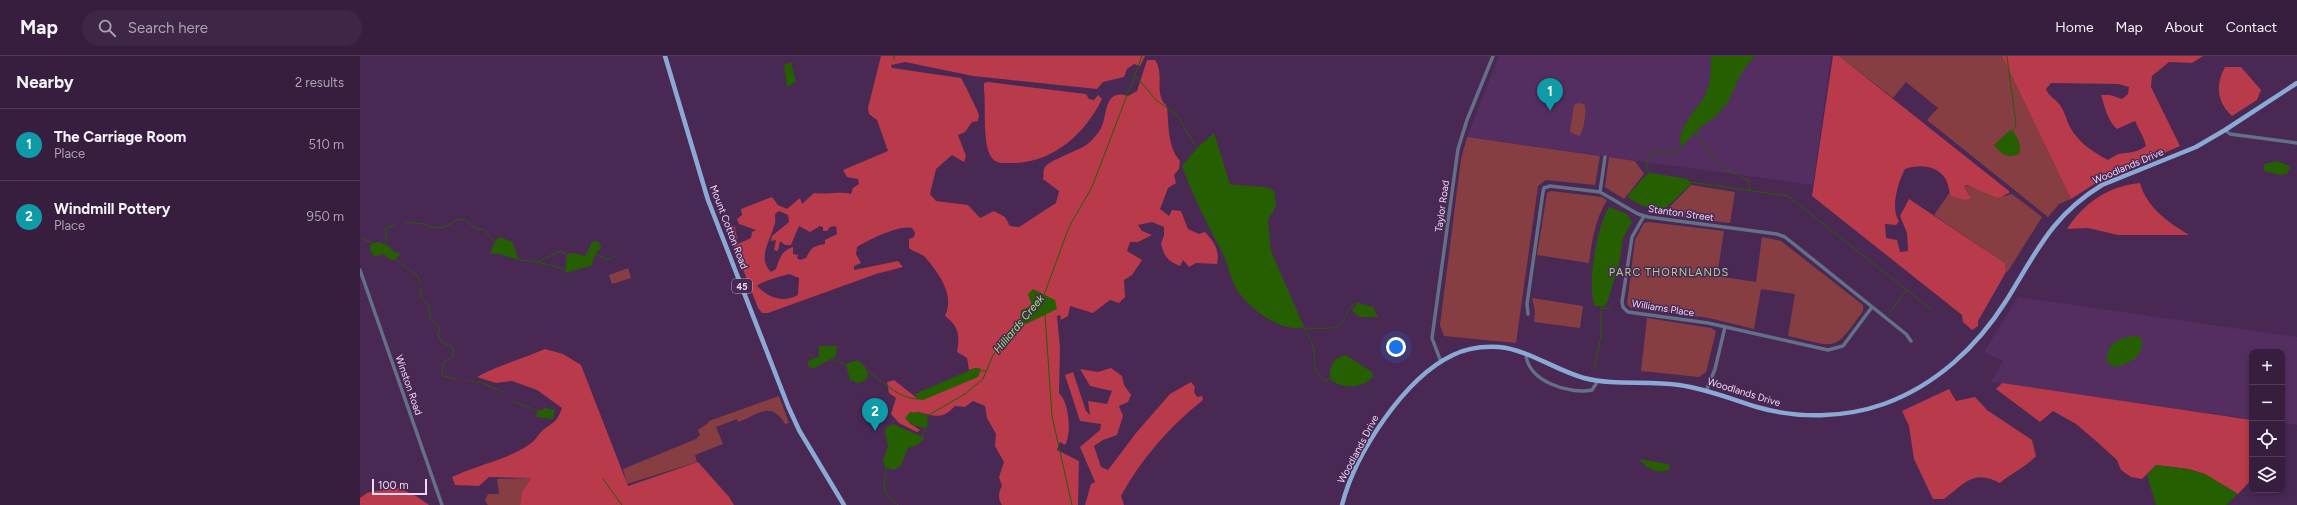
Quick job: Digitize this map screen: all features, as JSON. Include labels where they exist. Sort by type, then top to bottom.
[{"type":"main road","name":"Mount Cotton Road","points":[[665,56],[708,200],[788,406],[799,430],[844,505]]},
{"type":"main road","name":"Woodlands Drive","points":[[1342,505],[1349,482],[1381,422],[1399,401],[1440,362],[1463,350],[1479,347],[1502,347],[1526,354],[1570,373],[1598,381],[1675,384],[1707,389],[1758,407],[1809,415],[1858,411],[1883,404],[1909,394],[1949,368],[1971,347],[2005,302],[2043,237],[2076,204],[2102,185],[2189,150],[2225,130],[2297,83]]},
{"type":"street","name":"Taylor Road","points":[[1440,362],[1432,338],[1458,150],[1467,120],[1493,56]]},
{"type":"street","points":[[2225,130],[2230,134],[2297,144]]},
{"type":"street","points":[[1600,192],[1605,157]]},
{"type":"street","name":"Stanton Street","points":[[1528,314],[1527,304],[1544,188],[1550,186],[1600,192],[1644,216],[1777,234],[1784,237],[1906,334],[1911,341]]},
{"type":"street","name":"Williams Place","points":[[1644,216],[1632,237],[1623,307],[1628,312],[1725,328],[1821,349],[1834,349],[1843,346],[1872,308]]},
{"type":"street","name":"Winston Road","points":[[360,270],[442,505]]},
{"type":"street","points":[[1707,389],[1715,369],[1725,328]]},
{"type":"street","points":[[1526,354],[1527,363],[1531,368],[1549,383],[1561,389],[1580,391],[1592,390],[1598,381]]},
{"type":"shaded area","points":[[881,56],[1145,56],[1140,66],[1134,64],[1127,69],[1124,77],[1103,82],[1097,89],[973,76],[905,62],[891,65],[892,68],[961,78],[979,115],[978,121],[972,122],[965,132],[958,135],[966,156],[964,162],[952,155],[936,169],[930,194],[936,201],[968,205],[980,218],[994,211],[1005,217],[1010,226],[1019,227],[1056,203],[1059,191],[1043,179],[1044,169],[1047,165],[1058,158],[1087,145],[1101,128],[1110,99],[1114,96],[1120,95],[1128,96],[1137,91],[1147,60],[1155,60],[1158,65],[1160,75],[1160,95],[1162,101],[1167,107],[1173,149],[1180,161],[1179,169],[1174,175],[1176,183],[1168,188],[1160,209],[1169,216],[1172,210],[1181,211],[1188,229],[1199,234],[1205,232],[1211,239],[1216,246],[1218,259],[1217,264],[1196,263],[1189,267],[1183,260],[1180,266],[1167,258],[1162,248],[1161,243],[1164,236],[1164,227],[1152,222],[1138,225],[1142,231],[1152,235],[1138,242],[1130,242],[1127,251],[1142,260],[1132,275],[1124,280],[1125,297],[1119,303],[1110,300],[1093,313],[1070,306],[1068,316],[1061,320],[1060,315],[1057,316],[1060,348],[1059,393],[1065,403],[1069,426],[1065,445],[1060,442],[1057,450],[1079,461],[1078,505],[1002,505],[999,498],[1002,486],[999,477],[1004,462],[995,446],[996,434],[987,418],[985,406],[973,401],[965,407],[955,406],[946,414],[937,416],[917,412],[909,423],[920,430],[917,432],[899,423],[891,414],[896,398],[889,393],[887,382],[894,380],[918,399],[981,369],[975,368],[969,370],[967,358],[957,352],[958,336],[956,328],[945,316],[948,308],[947,292],[940,277],[925,257],[909,248],[909,239],[914,237],[915,233],[912,228],[892,231],[857,247],[856,254],[861,263],[854,266],[854,270],[898,261],[903,267],[876,274],[768,313],[762,313],[758,308],[727,228],[732,225],[735,227],[738,244],[751,238],[752,232],[756,230],[739,224],[737,219],[742,215],[741,209],[772,197],[778,205],[787,209],[800,198],[802,204],[814,193],[851,194],[853,188],[859,184],[858,179],[847,177],[843,170],[888,151],[877,120],[869,114],[868,108]],"holes":[[[779,211],[788,215],[789,222],[772,236],[771,241],[776,240],[774,250],[778,251],[780,241],[785,245],[791,245],[799,226],[810,232],[820,226],[823,227],[823,231],[827,231],[830,227],[836,226],[837,234],[825,240],[825,244],[813,248],[806,258],[800,260],[797,258],[798,255],[793,254],[793,247],[789,248],[782,255],[776,269],[771,272],[765,261],[765,255],[775,223],[775,214]],[[789,274],[799,278],[798,295],[787,299],[776,298],[766,294],[757,286],[766,281]]]},
{"type":"shaded area","points":[[1499,56],[1831,56],[1813,185],[1467,137]]},
{"type":"shaded area","points":[[1711,56],[1755,56],[1742,72],[1728,102],[1717,115],[1700,128],[1681,147],[1680,140],[1685,125],[1707,91],[1710,78]]},
{"type":"shaded area","points":[[1833,56],[1839,56],[2009,191],[2009,193],[1998,198],[1967,185],[1964,186],[1971,198],[1965,200],[1951,196],[1946,180],[1937,170],[1921,166],[1910,167],[1905,169],[1896,195],[1895,209],[1896,216],[1899,221],[1896,225],[1885,224],[1886,238],[1897,240],[1900,252],[1908,251],[1907,233],[1900,216],[1909,199],[2005,263],[2006,272],[1978,321],[1978,326],[1972,330],[1963,322],[1962,315],[1812,196]]},
{"type":"shaded area","points":[[1839,56],[2002,56],[2071,199],[2059,204],[2048,217],[1927,120],[1938,108],[1906,82],[1893,98]]},
{"type":"shaded area","points":[[2002,56],[2203,56],[2192,63],[2169,62],[2152,76],[2151,87],[2180,146],[2096,183],[2071,199]],"holes":[[[2051,83],[2118,84],[2129,87],[2128,94],[2122,99],[2110,95],[2101,95],[2105,109],[2117,129],[2135,121],[2146,146],[2136,151],[2118,154],[2108,160],[2091,150],[2077,137],[2070,127],[2062,108],[2046,89]]]},
{"type":"shaded area","points":[[791,62],[796,82],[787,87],[784,65]]},
{"type":"shaded area","points":[[2225,67],[2241,67],[2261,90],[2257,100],[2232,116],[2223,105],[2219,93],[2220,80]]},
{"type":"shaded area","points":[[988,82],[1086,94],[1089,99],[1094,100],[1098,95],[1102,99],[1087,124],[1077,135],[1054,152],[1027,162],[1001,163],[992,158],[987,144],[984,83]]},
{"type":"shaded area","points":[[1578,103],[1584,104],[1585,107],[1584,125],[1579,136],[1570,132],[1574,105]]},
{"type":"shaded area","points":[[2010,130],[2013,131],[2019,142],[2020,148],[2019,154],[2008,156],[1999,151],[1994,145]]},
{"type":"shaded area","points":[[1214,133],[1230,184],[1263,187],[1274,190],[1276,206],[1268,220],[1271,251],[1304,327],[1286,327],[1268,319],[1251,306],[1236,289],[1225,259],[1196,200],[1182,166],[1197,148]]},
{"type":"shaded area","points":[[1467,137],[1600,156],[1595,185],[1546,180],[1538,186],[1516,343],[1444,336],[1440,325],[1461,159]]},
{"type":"shaded area","points":[[1609,157],[1635,161],[1644,174],[1624,199],[1605,187]]},
{"type":"shaded area","points":[[2277,161],[2289,166],[2290,168],[2287,174],[2280,175],[2264,171],[2264,164]]},
{"type":"shaded area","points":[[1652,173],[1688,179],[1691,184],[1675,200],[1663,209],[1657,210],[1650,208],[1628,198],[1628,195],[1646,175]]},
{"type":"shaded area","points":[[2140,183],[2143,192],[2159,214],[2189,235],[2118,235],[2088,228],[2067,229],[2081,211],[2098,197],[2117,188]]},
{"type":"shaded area","points":[[1691,185],[1735,192],[1730,223],[1662,215]]},
{"type":"shaded area","points":[[1964,185],[2005,196],[2012,194],[2042,217],[2006,272],[2005,263],[1934,215],[1950,192],[1951,196],[1971,198]]},
{"type":"shaded area","points":[[1551,191],[1602,197],[1607,200],[1597,223],[1589,263],[1537,255],[1547,193]]},
{"type":"shaded area","points":[[1609,207],[1627,214],[1632,222],[1623,238],[1620,260],[1608,300],[1605,306],[1595,306],[1592,270],[1600,228]]},
{"type":"shaded area","points":[[1649,222],[1724,231],[1717,276],[1756,282],[1762,237],[1781,241],[1863,305],[1863,311],[1846,334],[1833,343],[1826,344],[1788,336],[1795,294],[1761,289],[1754,329],[1709,318],[1631,308],[1627,304],[1635,240],[1644,223]]},
{"type":"shaded area","points":[[500,237],[512,242],[519,260],[499,254],[490,254],[495,241]]},
{"type":"shaded area","points":[[596,241],[600,243],[601,248],[595,254],[591,266],[565,273],[567,254],[574,253],[585,256],[592,242]]},
{"type":"shaded area","points":[[379,242],[389,246],[395,253],[399,252],[400,255],[396,260],[391,260],[383,254],[374,257],[370,250],[371,244]]},
{"type":"shaded area","points":[[628,268],[631,278],[612,284],[609,275]]},
{"type":"shaded area","points":[[1033,289],[1055,300],[1057,309],[1026,324],[1020,320],[1021,310],[1032,306],[1028,294]]},
{"type":"shaded area","points":[[2018,297],[2297,337],[2297,425],[2285,423],[2285,349],[2249,349],[2249,419],[1991,382],[2003,361],[1984,352]]},
{"type":"shaded area","points":[[1532,298],[1583,306],[1580,328],[1534,322],[1535,311]]},
{"type":"shaded area","points":[[1358,303],[1373,307],[1378,317],[1359,317],[1352,310]]},
{"type":"shaded area","points":[[1647,318],[1711,328],[1716,331],[1706,372],[1699,377],[1641,371]]},
{"type":"shaded area","points":[[2136,336],[2142,339],[2142,345],[2138,355],[2135,358],[2116,367],[2107,363],[2108,351],[2111,346],[2124,338]]},
{"type":"shaded area","points":[[819,346],[837,346],[836,356],[813,369],[808,366],[808,361],[819,357]]},
{"type":"shaded area","points":[[545,349],[563,354],[581,365],[628,486],[698,462],[729,497],[734,505],[520,505],[522,492],[531,478],[489,477],[479,486],[455,485],[452,477],[521,450],[532,443],[542,431],[558,417],[562,408],[537,390],[512,381],[496,383],[477,377]]},
{"type":"shaded area","points":[[1346,355],[1372,372],[1373,377],[1364,384],[1352,386],[1340,385],[1330,379],[1330,370],[1335,360]]},
{"type":"shaded area","points":[[858,360],[866,368],[868,377],[860,383],[850,380],[846,364]]},
{"type":"shaded area","points":[[975,368],[981,369],[978,377],[923,400],[918,399],[915,394]]},
{"type":"shaded area","points":[[1111,368],[1122,376],[1124,385],[1131,395],[1128,402],[1119,406],[1123,416],[1117,435],[1103,440],[1094,446],[1101,467],[1108,470],[1136,433],[1170,394],[1191,382],[1195,387],[1194,392],[1197,397],[1202,396],[1203,400],[1168,432],[1147,456],[1121,496],[1124,505],[1085,505],[1091,484],[1095,482],[1080,447],[1100,430],[1101,424],[1080,421],[1065,375],[1073,372],[1086,411],[1090,415],[1088,401],[1107,404],[1112,391],[1090,386],[1080,369],[1098,372]]},
{"type":"shaded area","points":[[2002,383],[2249,420],[2249,482],[2238,494],[2205,474],[2188,469],[2156,465],[2142,479],[2131,477],[2121,470],[2117,460],[2076,424],[2053,411],[2040,422],[1996,389]]},
{"type":"shaded area","points":[[1949,389],[1956,401],[1975,397],[1987,410],[2032,440],[2036,456],[2000,483],[1983,477],[1976,478],[1969,480],[1944,499],[1933,499],[1914,459],[1909,426],[1902,411]]},
{"type":"shaded area","points":[[779,396],[789,423],[785,424],[780,416],[769,411],[757,413],[738,422],[737,419],[716,427],[723,444],[695,455],[697,462],[627,484],[623,469],[696,439],[700,435],[698,430],[709,421]]},
{"type":"shaded area","points":[[546,408],[555,410],[553,419],[536,417],[538,411]]},
{"type":"shaded area","points":[[910,412],[923,413],[927,416],[928,425],[926,428],[914,425],[905,418]]},
{"type":"shaded area","points":[[893,424],[923,437],[924,440],[915,446],[908,448],[901,465],[894,470],[885,467],[883,460],[888,446],[885,431],[887,427]]},
{"type":"shaded area","points":[[1639,459],[1669,464],[1670,469],[1666,471],[1653,470]]},
{"type":"shaded area","points":[[2156,465],[2188,469],[2205,474],[2238,494],[2226,505],[2156,505],[2147,475]]},
{"type":"shaded area","points":[[531,478],[522,492],[520,505],[488,505],[485,500],[488,494],[499,494],[497,479]]},
{"type":"shaded area","points":[[399,488],[416,496],[429,505],[360,505],[360,498],[367,493]]},
{"type":"waterway","name":"Hilliards Creek","points":[[1044,295],[1069,227],[1092,187],[1142,56]]},
{"type":"waterway","points":[[2007,56],[2016,124],[2013,131]]},
{"type":"waterway","points":[[1135,75],[1156,100],[1177,115],[1196,147]]},
{"type":"waterway","points":[[1696,131],[1713,158],[1724,168],[1749,181],[1750,190]]},
{"type":"waterway","points":[[1649,174],[1646,164],[1651,153],[1660,151],[1673,154],[1681,146]]},
{"type":"waterway","points":[[1690,182],[1788,196],[1932,310]]},
{"type":"waterway","points":[[404,222],[424,224],[432,228],[445,227],[457,220],[464,219],[474,227],[484,230],[494,241]]},
{"type":"waterway","points":[[384,244],[387,241],[385,229],[395,225]]},
{"type":"waterway","points":[[361,238],[373,243]]},
{"type":"waterway","points":[[519,260],[538,262],[560,251],[567,254]]},
{"type":"waterway","points":[[595,254],[608,260],[617,255]]},
{"type":"waterway","points":[[396,260],[417,275],[421,284]]},
{"type":"waterway","points":[[538,262],[564,269]]},
{"type":"waterway","points":[[421,288],[421,297],[429,306],[430,319],[440,327],[438,334],[441,342],[453,347],[453,357],[444,362],[442,373],[443,376],[456,379]]},
{"type":"waterway","points":[[1889,313],[1907,290]]},
{"type":"waterway","points":[[1304,328],[1325,328],[1337,326],[1343,321],[1351,306],[1358,303]]},
{"type":"waterway","points":[[1594,370],[1601,336],[1601,307]]},
{"type":"waterway","points":[[1601,308],[1610,309]]},
{"type":"waterway","points":[[1045,314],[1052,416],[1072,505]]},
{"type":"waterway","name":"Hilliards Creek","points":[[927,416],[965,394],[983,379],[993,355],[1023,321]]},
{"type":"waterway","points":[[1304,328],[1313,346],[1314,365],[1317,372],[1325,381],[1330,379]]},
{"type":"waterway","points":[[807,353],[815,358]]},
{"type":"waterway","points":[[831,359],[847,365]]},
{"type":"waterway","points":[[865,370],[904,396],[919,399]]},
{"type":"waterway","name":"Hilliards Creek","points":[[980,371],[986,371]]},
{"type":"waterway","points":[[466,380],[482,383],[503,392]]},
{"type":"waterway","points":[[514,402],[538,411]]},
{"type":"waterway","name":"Hilliards Creek","points":[[922,437],[926,428]]},
{"type":"waterway","name":"Hilliards Creek","points":[[886,468],[884,487],[887,495],[898,505]]},
{"type":"waterway","points":[[603,479],[622,505]]},
{"type":"place","name":"The Carriage Room","points":[[1550,111]]},
{"type":"place","name":"Windmill Pottery","points":[[875,431]]},
{"type":"district","name":"PARC THORNLANDS","points":[[1669,272]]}]
